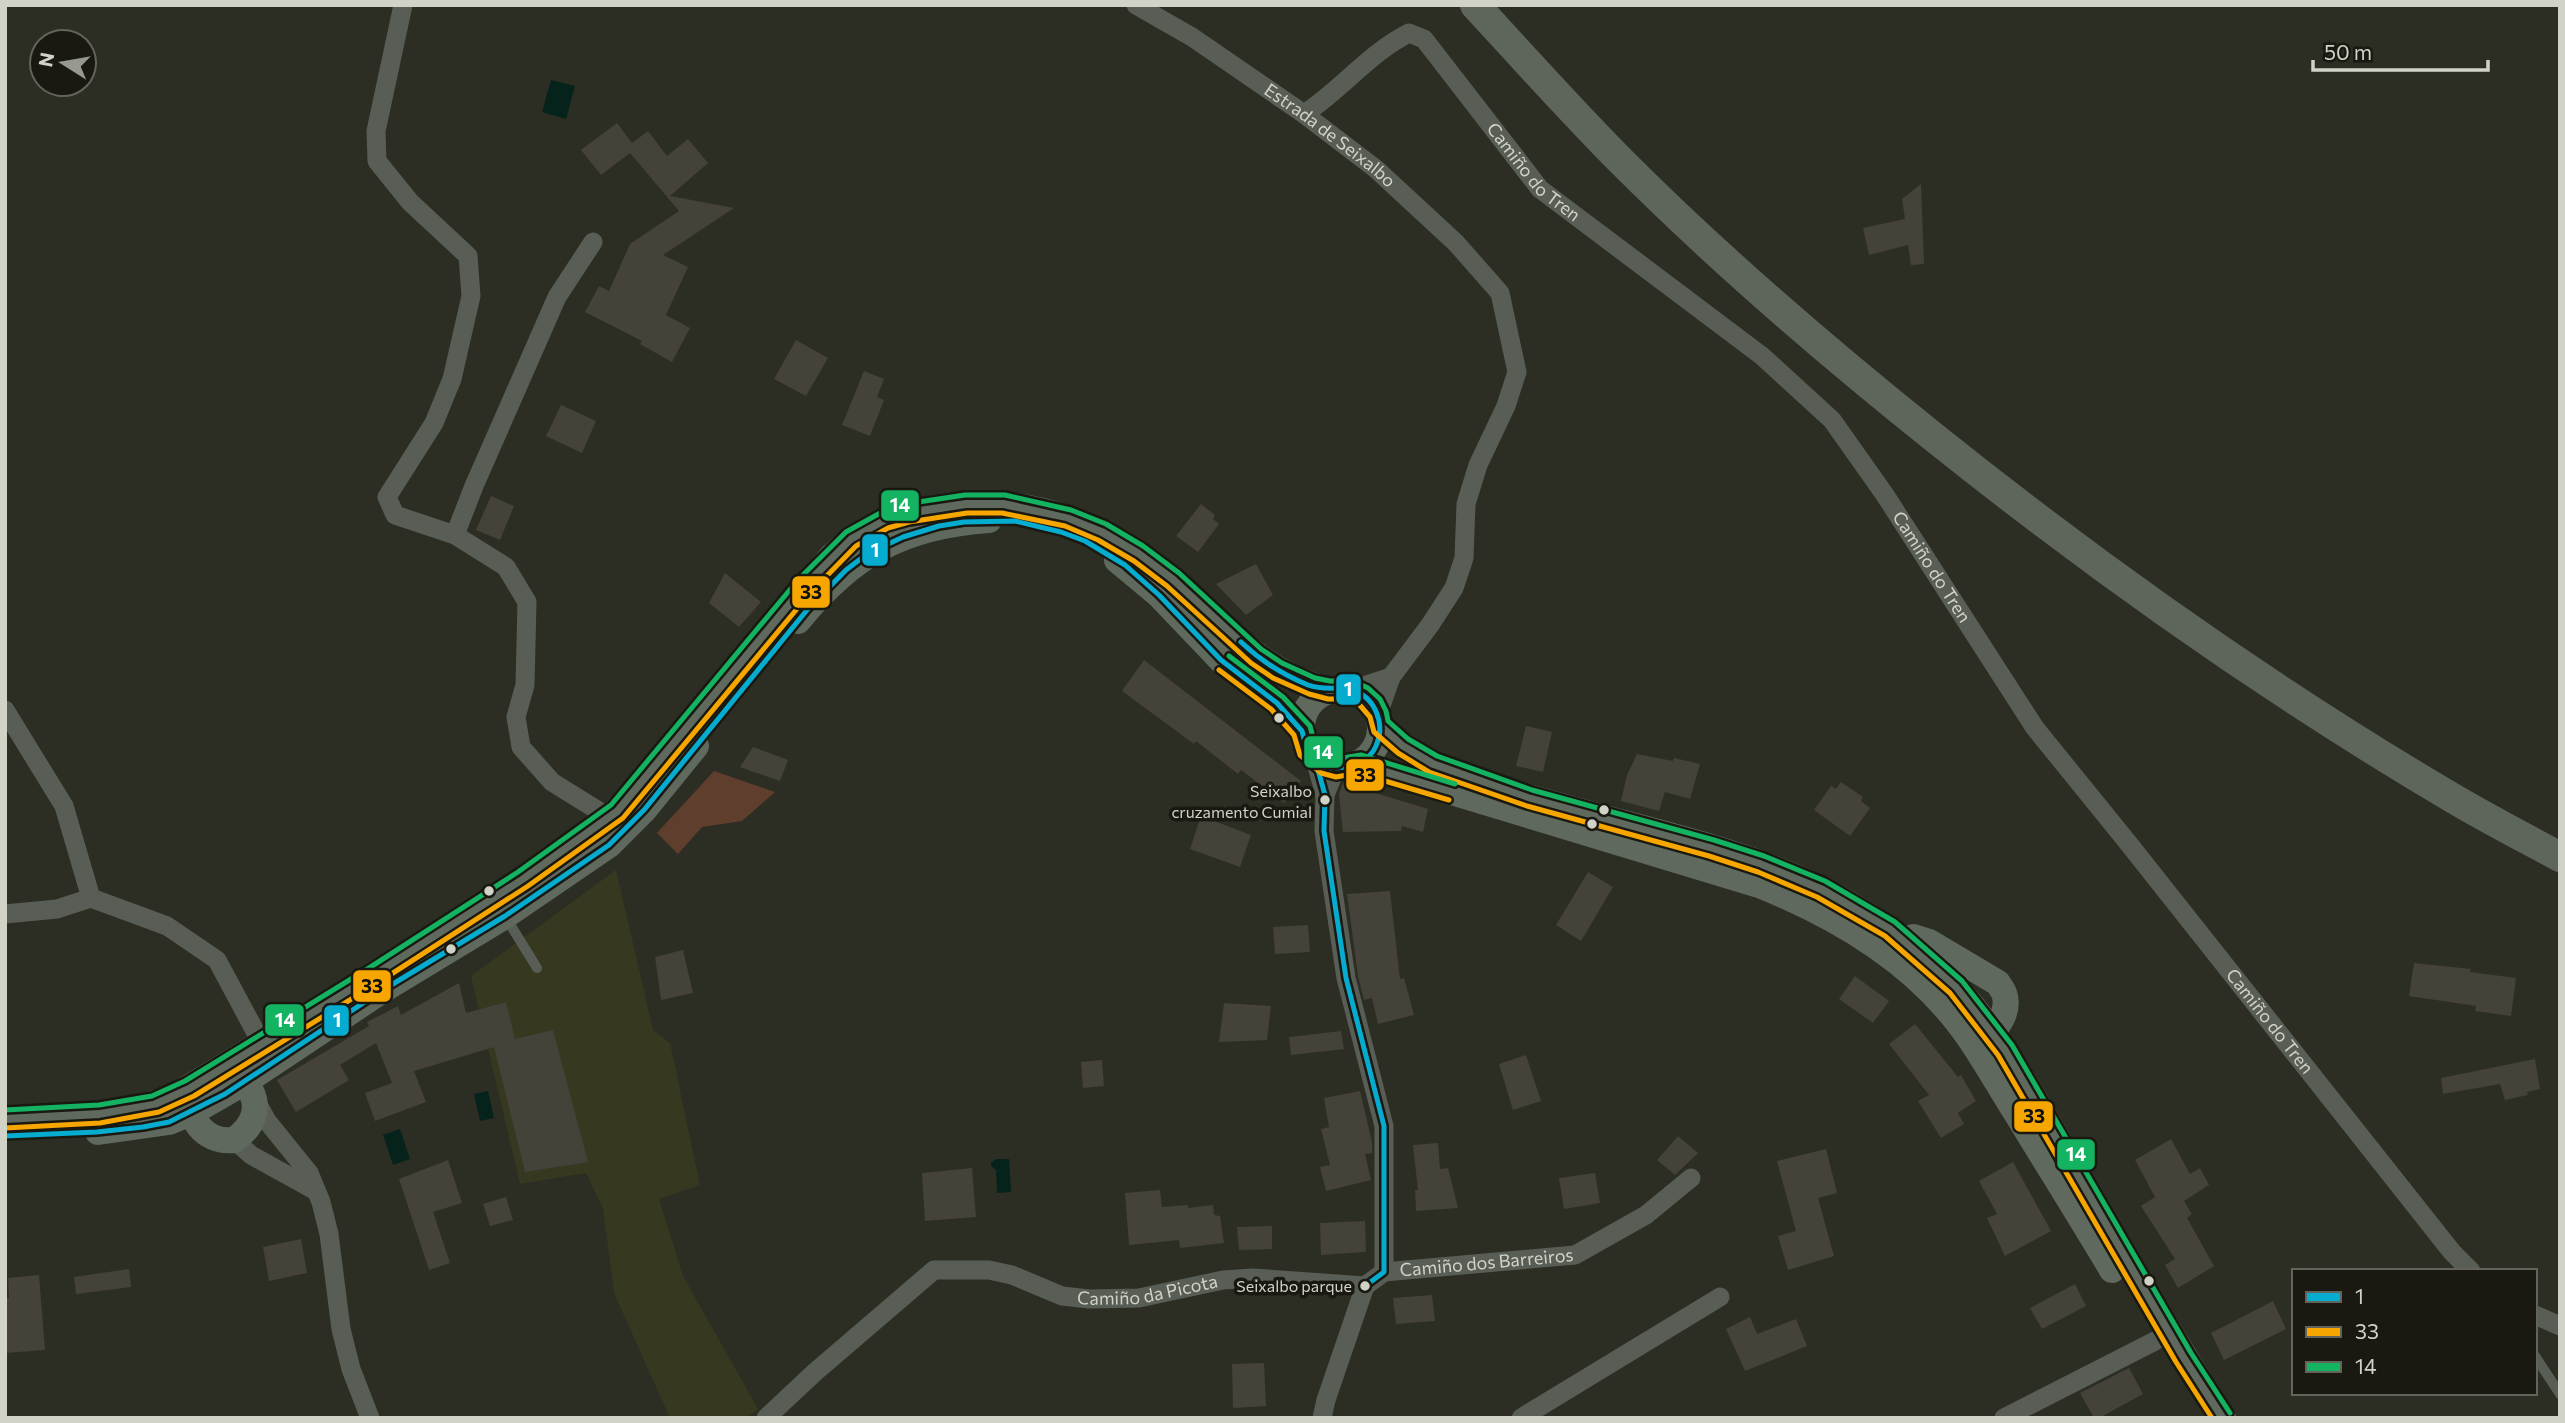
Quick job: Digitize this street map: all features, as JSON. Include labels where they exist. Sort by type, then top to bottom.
[{"type":"main road","points":[[1475,5],[1622,162],[1702,237],[1831,354],[2010,499],[2073,547],[2257,676],[2458,802],[2560,857]]},
{"type":"street","points":[[403,5],[376,131],[377,161],[410,202],[468,256],[471,296],[452,379],[434,423],[387,496],[396,515],[456,535],[506,567],[527,602],[525,685],[516,717],[521,747],[552,782],[603,823]]},
{"type":"street","name":"Estrada de Seixalbo","points":[[1136,5],[1192,37],[1304,114],[1376,169],[1457,243],[1500,293],[1517,372],[1506,405],[1478,465],[1466,504],[1464,558],[1454,588],[1391,677]]},
{"type":"street","name":"Camiño do Tren","points":[[1304,114],[1325,100],[1392,42],[1409,33],[1424,38],[1539,190],[1762,356],[1832,420],[1885,495],[2035,728],[2452,1252],[2470,1269]]},
{"type":"street","points":[[456,535],[474,486],[557,297],[593,242]]},
{"type":"street","points":[[505,916],[504,908],[512,897],[573,859],[586,846],[603,823],[694,722],[831,557],[851,539],[884,520],[930,508],[1003,504],[1068,518],[1102,532],[1139,554],[1172,579],[1256,656],[1278,671],[1296,681],[1340,690],[1372,703],[1379,720],[1417,756],[1453,773],[1529,797],[1762,864],[1821,889],[1890,929],[1929,942],[1998,983],[2005,994],[2005,1008],[2000,1022],[1987,1034]]},
{"type":"street","points":[[97,1132],[169,1122],[193,1105],[243,1087],[383,990],[505,916],[587,861],[634,821],[807,610],[846,570],[884,545],[929,528],[964,522],[1015,521],[1061,532],[1105,551],[1144,580],[1221,660],[1277,703],[1302,731]]},
{"type":"street","points":[[1322,1418],[1365,1286],[1384,1272],[1384,1126],[1346,978],[1324,831],[1325,795],[1337,764],[1375,748],[1379,720],[1391,677],[1319,695],[1304,715],[1302,731],[1307,750],[1337,764],[1712,870],[1854,920],[1893,945],[1954,994]]},
{"type":"street","points":[[5,710],[64,806],[91,898]]},
{"type":"street","points":[[155,1104],[189,1088],[374,975],[523,879],[603,823]]},
{"type":"street","points":[[5,914],[57,909],[91,898],[167,926],[217,960],[256,1047],[243,1087],[254,1115],[250,1126],[221,1138],[97,1132],[5,1136]]},
{"type":"street","points":[[1799,901],[1844,926],[1909,973],[1950,1013],[1978,1052],[2201,1418]]},
{"type":"street","points":[[1890,929],[2005,1050],[2184,1358],[2223,1418]]},
{"type":"street","points":[[1954,994],[1962,980],[1984,975]]},
{"type":"street","points":[[1987,1034],[2017,1091],[2026,1130]]},
{"type":"street","points":[[243,1087],[309,1173],[316,1191],[329,1234],[341,1329],[351,1369],[370,1418]]},
{"type":"street","points":[[5,1119],[100,1114],[155,1104],[193,1105]]},
{"type":"street","points":[[193,1105],[202,1130],[316,1191]]},
{"type":"street","name":"Camiño dos Barreiros","points":[[1384,1272],[1575,1255],[1646,1215],[1691,1178]]},
{"type":"street","name":"Camiño da Picota","points":[[766,1418],[934,1270],[989,1270],[1012,1275],[1062,1296],[1089,1299],[1139,1298],[1223,1280],[1253,1278],[1365,1286]]},
{"type":"street","points":[[1521,1418],[1720,1297]]},
{"type":"street","points":[[2537,1316],[2560,1326]]},
{"type":"street","points":[[2004,1418],[2155,1341]]},
{"type":"lane","points":[[505,916],[537,968]]},
{"type":"lane","points":[[2537,1359],[2560,1394]]},
{"type":"shaded area","points":[[714,771],[775,792],[742,821],[702,827],[678,854],[657,833]]},
{"type":"shaded area","points":[[616,870],[653,1030],[670,1043],[700,1185],[659,1199],[683,1276],[758,1409],[746,1418],[670,1418],[614,1293],[603,1208],[586,1173],[520,1184],[471,976]]},
{"type":"water","points":[[551,80],[575,86],[566,119],[542,112]]},
{"type":"water","points":[[488,1091],[494,1118],[480,1121],[474,1094]]},
{"type":"water","points":[[400,1129],[410,1159],[393,1165],[383,1135]]},
{"type":"water","points":[[996,1159],[1009,1159],[1011,1192],[997,1193],[996,1170],[991,1163]]},
{"type":"building","points":[[617,123],[632,143],[648,131],[667,156],[688,139],[708,163],[670,196],[734,208],[663,255],[688,267],[666,315],[690,328],[672,362],[640,344],[642,341],[585,312],[599,286],[609,291],[630,244],[679,211],[630,153],[601,175],[581,150]]},
{"type":"building","points":[[1921,184],[1924,264],[1911,265],[1908,245],[1869,255],[1863,228],[1905,219],[1902,199]]},
{"type":"building","points":[[796,340],[828,358],[806,396],[774,379]]},
{"type":"building","points":[[864,371],[884,379],[877,397],[884,400],[870,436],[842,425]]},
{"type":"building","points":[[561,405],[596,421],[582,453],[546,436]]},
{"type":"building","points":[[491,496],[514,506],[500,540],[476,530]]},
{"type":"building","points":[[1201,504],[1215,515],[1213,519],[1219,524],[1198,552],[1176,536]]},
{"type":"building","points":[[1256,564],[1273,595],[1246,615],[1216,584]]},
{"type":"building","points":[[725,573],[761,602],[739,627],[709,603]]},
{"type":"building","points":[[1144,660],[1301,781],[1284,803],[1241,770],[1238,774],[1196,741],[1194,744],[1122,691]]},
{"type":"building","points":[[1526,726],[1552,732],[1543,772],[1516,766]]},
{"type":"building","points":[[753,747],[788,760],[780,781],[740,767]]},
{"type":"building","points":[[1637,754],[1700,764],[1690,799],[1665,792],[1659,811],[1621,801],[1627,775]]},
{"type":"building","points":[[1841,782],[1863,797],[1861,801],[1870,808],[1850,836],[1814,810],[1831,786],[1836,789]]},
{"type":"building","points":[[1343,783],[1428,809],[1423,832],[1402,826],[1401,831],[1343,832],[1339,794]]},
{"type":"building","points":[[1201,816],[1251,835],[1240,867],[1190,849]]},
{"type":"building","points":[[1588,872],[1613,887],[1581,941],[1556,925]]},
{"type":"building","points":[[1390,891],[1400,979],[1404,978],[1414,1015],[1378,1024],[1372,998],[1364,1000],[1358,976],[1347,894]]},
{"type":"building","points":[[1308,925],[1310,952],[1275,954],[1273,927]]},
{"type":"building","points":[[683,950],[693,993],[661,1000],[655,957]]},
{"type":"building","points":[[2414,963],[2471,969],[2470,972],[2516,978],[2511,1016],[2475,1011],[2476,1006],[2409,996]]},
{"type":"building","points":[[1855,976],[1889,1001],[1873,1023],[1839,999]]},
{"type":"building","points":[[459,983],[466,1013],[506,1002],[515,1039],[553,1030],[588,1162],[525,1172],[494,1047],[414,1071],[426,1102],[375,1121],[365,1093],[392,1083],[376,1043],[340,1065],[349,1080],[296,1112],[277,1080],[369,1026],[367,1022],[398,1006],[401,1015]]},
{"type":"building","points":[[1224,1003],[1271,1006],[1267,1040],[1219,1042]]},
{"type":"building","points":[[1915,1024],[1958,1077],[1961,1075],[1976,1101],[1958,1113],[1964,1124],[1941,1138],[1918,1101],[1929,1095],[1889,1044]]},
{"type":"building","points":[[1341,1031],[1344,1049],[1291,1055],[1289,1037]]},
{"type":"building","points":[[1526,1055],[1541,1101],[1513,1110],[1499,1064]]},
{"type":"building","points":[[2535,1059],[2540,1089],[2527,1092],[2528,1095],[2505,1100],[2500,1084],[2443,1094],[2441,1078]]},
{"type":"building","points":[[1102,1060],[1104,1086],[1083,1088],[1081,1062]]},
{"type":"building","points":[[1360,1091],[1372,1142],[1372,1153],[1365,1154],[1371,1180],[1326,1191],[1320,1167],[1330,1165],[1321,1129],[1329,1127],[1324,1098]]},
{"type":"building","points":[[1678,1136],[1698,1153],[1675,1175],[1657,1160]]},
{"type":"building","points":[[2171,1139],[2190,1174],[2200,1168],[2209,1185],[2184,1201],[2192,1214],[2187,1218],[2214,1266],[2178,1288],[2165,1265],[2175,1259],[2141,1206],[2155,1197],[2135,1160]]},
{"type":"building","points":[[1438,1143],[1440,1169],[1448,1168],[1458,1208],[1416,1211],[1415,1190],[1418,1190],[1413,1145]]},
{"type":"building","points":[[1826,1149],[1837,1193],[1818,1198],[1834,1256],[1788,1270],[1778,1236],[1796,1231],[1777,1161]]},
{"type":"building","points":[[448,1160],[462,1203],[433,1212],[450,1263],[429,1270],[399,1179]]},
{"type":"building","points":[[2013,1162],[2051,1231],[2005,1256],[1987,1218],[1997,1214],[1979,1181]]},
{"type":"building","points":[[972,1168],[976,1217],[925,1221],[922,1173]]},
{"type":"building","points":[[1595,1173],[1600,1203],[1564,1209],[1559,1178]]},
{"type":"building","points":[[1160,1190],[1162,1207],[1213,1205],[1214,1215],[1220,1216],[1224,1243],[1180,1248],[1179,1240],[1129,1245],[1125,1193]]},
{"type":"building","points":[[506,1197],[513,1220],[490,1226],[483,1204]]},
{"type":"building","points":[[1365,1221],[1366,1252],[1321,1255],[1320,1223]]},
{"type":"building","points":[[1272,1226],[1272,1249],[1239,1250],[1237,1227]]},
{"type":"building","points":[[301,1239],[307,1273],[269,1281],[263,1247]]},
{"type":"building","points":[[129,1269],[131,1287],[76,1294],[74,1277]]},
{"type":"building","points":[[39,1275],[45,1350],[5,1353],[5,1298],[9,1298],[8,1278]]},
{"type":"building","points":[[2075,1284],[2086,1306],[2042,1329],[2030,1308]]},
{"type":"building","points":[[1432,1295],[1435,1321],[1396,1324],[1393,1298]]},
{"type":"building","points":[[2273,1301],[2286,1329],[2224,1360],[2211,1333]]},
{"type":"building","points":[[1750,1317],[1757,1334],[1796,1319],[1807,1346],[1745,1371],[1726,1329]]},
{"type":"building","points":[[1264,1363],[1266,1406],[1233,1408],[1232,1364]]},
{"type":"building","points":[[2129,1368],[2143,1394],[2099,1418],[2094,1418],[2080,1393]]},
{"type":"transit line","name":"14","points":[[5,1110],[99,1105],[152,1096],[185,1081],[369,968],[518,872],[611,805],[798,580],[846,532],[882,512],[905,504],[965,495],[1005,495],[1071,510],[1106,524],[1143,546],[1179,573],[1261,649],[1282,663],[1315,678],[1353,681],[1368,688],[1380,699],[1388,721],[1408,739],[1437,756],[1532,790],[1764,856],[1825,881],[1895,922],[1962,981],[2012,1045],[2191,1353],[2230,1413]]},
{"type":"transit line","name":"33","points":[[5,1128],[100,1123],[159,1112],[194,1096],[379,982],[528,886],[623,818],[811,592],[856,546],[888,528],[909,522],[967,513],[1002,513],[1065,526],[1098,540],[1134,561],[1167,586],[1251,663],[1273,678],[1309,694],[1328,699],[1349,699],[1358,703],[1370,717],[1374,732],[1398,753],[1429,772],[1527,806],[1758,872],[1817,897],[1885,936],[1950,993],[1998,1055],[2176,1362],[2212,1418]]},
{"type":"transit line","name":"1","points":[[5,1136],[143,1127],[169,1122],[225,1094],[383,990],[505,916],[609,845],[644,810],[807,610],[846,570],[867,554],[903,537],[939,526],[964,522],[1015,521],[1085,541],[1125,565],[1159,595],[1221,660],[1277,703],[1302,731],[1307,750],[1315,759],[1325,795],[1324,831],[1346,978],[1384,1126],[1384,1272],[1365,1286]]},
{"type":"transit line","name":"1","points":[[1241,642],[1264,661],[1299,681],[1319,688],[1351,690],[1359,693],[1372,705],[1380,729],[1376,746],[1369,756],[1359,763],[1336,768]]},
{"type":"transit line","name":"14","points":[[1229,656],[1283,697],[1310,726],[1315,745],[1329,757],[1336,759],[1361,755],[1455,784]]},
{"type":"transit line","name":"33","points":[[1219,670],[1271,709],[1294,735],[1300,755],[1321,773],[1336,777],[1358,773],[1449,800]]},
{"type":"place","name":"Seixalbo cruzamento Cumial","points":[[1325,800]]},
{"type":"place","name":"Seixalbo parque","points":[[1365,1286]]}]
